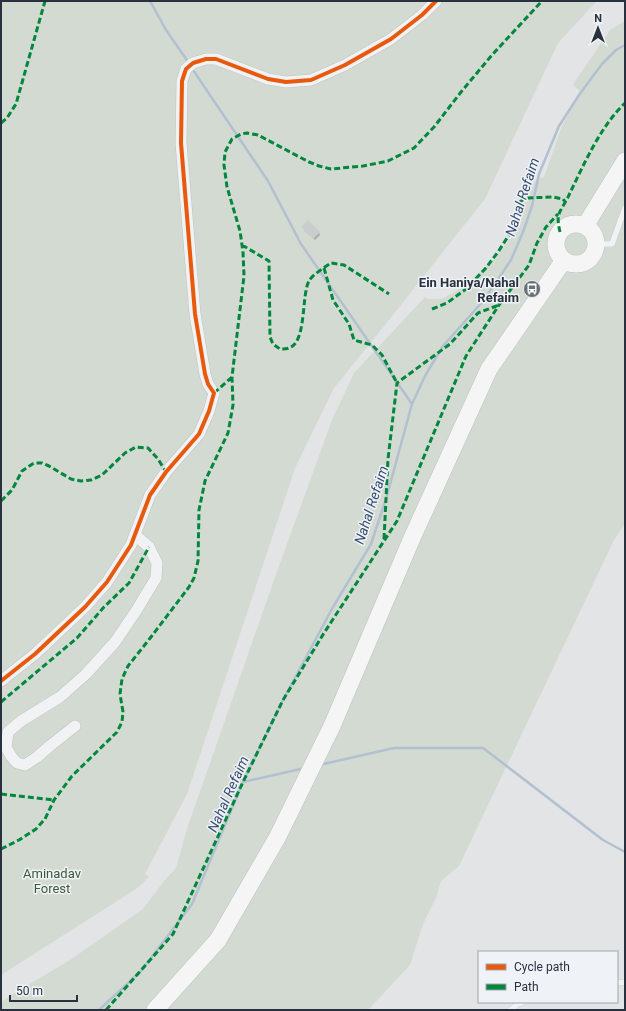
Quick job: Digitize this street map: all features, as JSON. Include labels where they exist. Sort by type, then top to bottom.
[{"type":"main road","points":[[585,226],[625,161]]},
{"type":"main road","points":[[574,224],[585,226],[590,230],[594,235],[596,244],[594,253],[590,258],[586,262],[580,264],[569,263],[559,256],[556,250],[557,238],[560,232],[564,228],[574,224]]},
{"type":"main road","points":[[155,1010],[218,940],[277,838],[332,726],[412,538],[489,369],[564,260]]},
{"type":"street","points":[[1,681],[35,654],[84,607],[107,582],[131,545],[150,495],[166,472],[200,434],[209,411],[214,393],[208,384],[205,374],[194,306],[181,143],[182,81],[186,69],[193,63],[206,59],[216,59],[268,79],[286,82],[310,80],[346,65],[391,39],[422,15],[436,1]]},
{"type":"street","points":[[75,726],[25,765],[17,763],[6,747],[8,732],[21,721],[60,697],[86,674],[115,642],[136,611],[156,578],[157,563],[149,547],[135,535]]},
{"type":"lane","points":[[596,244],[612,244],[625,208]]},
{"type":"lane","points":[[510,1010],[521,1003]]},
{"type":"green space","name":"Aminadav Forest","points":[[1,1],[597,1],[558,43],[485,199],[334,388],[295,468],[187,794],[145,874],[149,877],[136,889],[1,975]]},
{"type":"green space","points":[[625,21],[625,524],[614,540],[459,866],[441,881],[436,898],[423,924],[410,965],[368,1010],[1,1010],[1,1002],[70,960],[143,909],[176,868],[187,829],[274,580],[332,420],[354,373],[425,297],[428,299],[442,299],[461,288],[490,263],[513,236],[530,187],[536,180],[544,177],[562,126],[580,91],[573,85],[574,83],[610,30]]},
{"type":"building","points":[[308,220],[320,232],[313,239],[301,227]]},
{"type":"waterway","points":[[150,1],[166,30],[189,63]]},
{"type":"waterway","name":"Nahal Refaim","points":[[99,1010],[141,971],[192,904],[243,782],[283,700],[333,607],[371,544],[386,499],[412,404],[425,376],[443,346],[484,300],[511,260],[532,206],[539,174],[559,126],[579,95],[602,64],[616,50],[625,45]]},
{"type":"waterway","points":[[191,67],[268,181],[301,244],[412,404]]},
{"type":"waterway","points":[[319,765],[394,748],[483,748],[603,840],[625,852]]},
{"type":"waterway","points":[[243,782],[305,768]]},
{"type":"marked path","points":[[1,123],[7,118],[16,104],[45,1]]},
{"type":"marked path","points":[[1,849],[36,829],[45,819],[54,800],[72,776],[117,732],[122,722],[123,712],[120,694],[122,679],[128,666],[189,587],[194,578],[198,561],[199,510],[205,481],[228,433],[233,405],[232,377],[244,276],[240,231],[227,187],[224,165],[225,152],[232,139],[241,134],[247,133],[258,135],[309,162],[331,169],[363,166],[388,161],[414,148],[434,127],[492,55],[542,1]]},
{"type":"marked path","points":[[560,232],[558,216],[561,210],[600,134],[625,103]]},
{"type":"marked path","points":[[432,309],[447,303],[466,289],[485,269],[509,235],[518,214],[520,202],[525,198],[553,197],[563,199],[566,203]]},
{"type":"marked path","points":[[106,1010],[173,934],[243,782],[283,700],[324,633],[397,521],[466,356],[499,305],[529,265],[537,243],[546,227],[558,214]]},
{"type":"marked path","points":[[242,245],[269,261],[270,337],[273,344],[280,349],[288,348],[295,344],[299,337],[309,281],[331,263],[344,265],[389,294]]},
{"type":"marked path","points":[[324,268],[333,300],[349,324],[354,340],[372,345],[382,355],[397,383]]},
{"type":"marked path","points":[[384,539],[388,459],[397,383],[450,344],[478,313],[499,305]]},
{"type":"marked path","points":[[214,393],[232,377]]},
{"type":"marked path","points":[[1,501],[12,490],[22,471],[34,463],[42,463],[49,466],[71,479],[81,481],[91,480],[102,475],[125,453],[136,447],[148,448],[158,459],[166,472]]},
{"type":"marked path","points":[[1,702],[77,638],[104,607],[129,583],[149,547]]},
{"type":"marked path","points":[[1,794],[54,800]]},
{"type":"cycle path","points":[[1,681],[35,654],[85,607],[107,582],[131,545],[150,495],[166,472],[199,434],[209,411],[214,393],[208,384],[205,374],[195,314],[181,143],[182,81],[186,69],[193,63],[206,59],[216,59],[268,79],[286,82],[311,80],[345,65],[391,39],[422,15],[436,1]]},
{"type":"place","name":"Ein Haniya/Nahal Refaim","points":[[532,289]]}]
